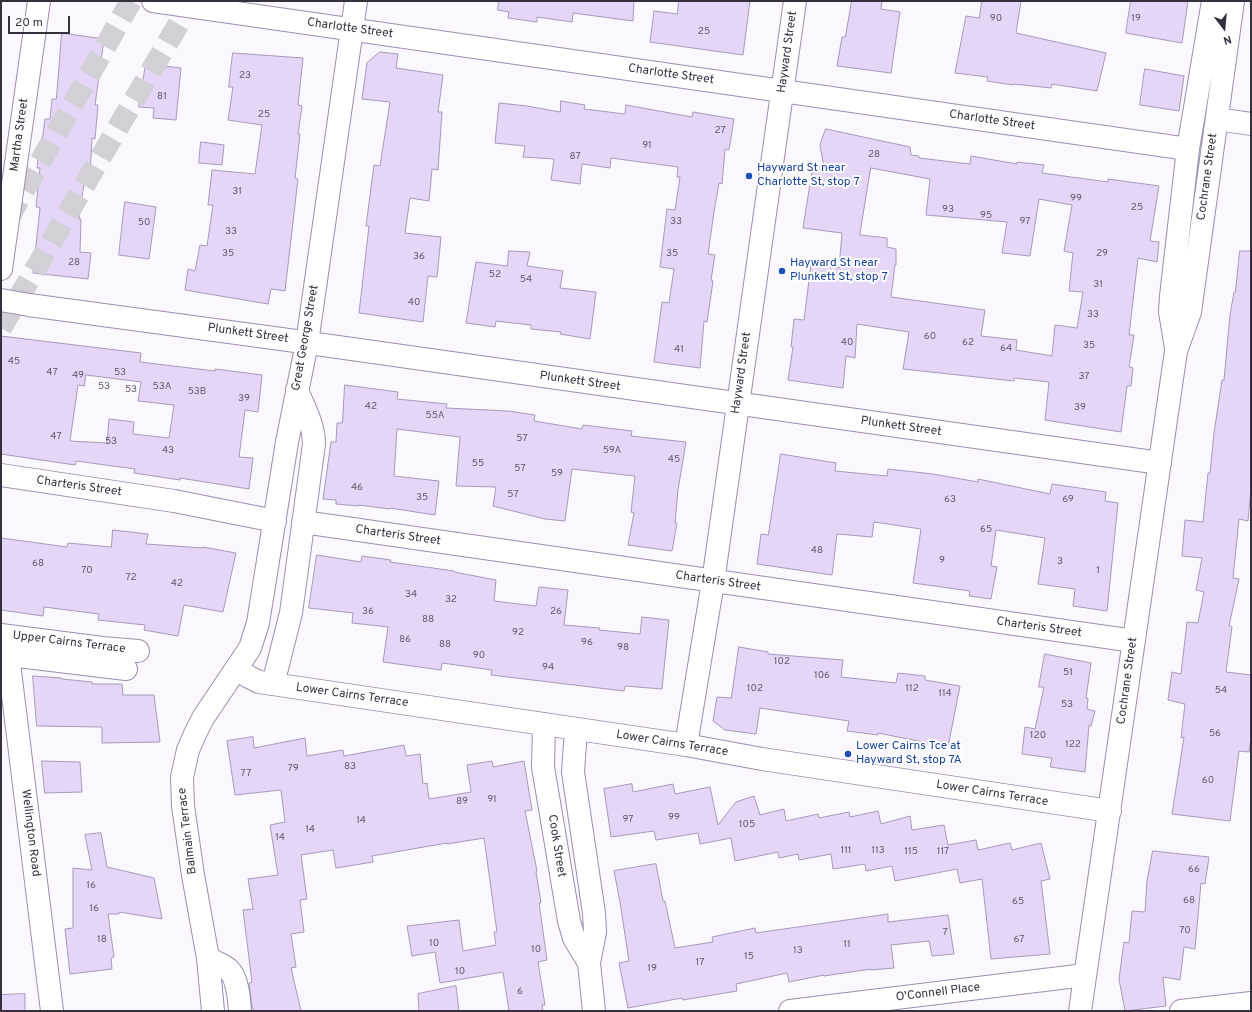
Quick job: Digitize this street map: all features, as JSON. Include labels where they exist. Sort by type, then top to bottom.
[{"type":"street","name":"Martha Street","points":[[1,269],[39,1]]},
{"type":"street","name":"Charlotte Street","points":[[154,1],[1188,149]]},
{"type":"street","name":"Great George Street","points":[[237,669],[250,648],[258,623],[287,442],[307,343],[356,1]]},
{"type":"street","name":"Hayward Street","points":[[686,745],[713,582],[795,1]]},
{"type":"street","name":"Cochrane Street","points":[[1176,351],[1170,312],[1171,296],[1188,149],[1213,1]]},
{"type":"street","name":"Cochrane Street","points":[[1080,1011],[1176,351],[1190,312],[1233,1]]},
{"type":"street","points":[[1216,119],[1251,124]]},
{"type":"street","name":"Plunkett Street","points":[[1,300],[1160,463]]},
{"type":"street","points":[[273,684],[291,613],[314,444],[314,433],[297,390]]},
{"type":"street","name":"Charteris Street","points":[[1,475],[174,501],[275,521]]},
{"type":"street","name":"Charteris Street","points":[[303,522],[713,582],[1134,641]]},
{"type":"street","name":"Upper Cairns Terrace","points":[[3,648],[132,660]]},
{"type":"street","name":"Wellington Road","points":[[3,648],[52,1011]]},
{"type":"street","name":"Lower Cairns Terrace","points":[[237,669],[249,678],[258,682],[686,745],[762,759],[1110,812]]},
{"type":"street","name":"Balmain Terrace","points":[[213,1011],[208,958],[187,837],[183,806],[182,776],[188,750],[194,734],[203,718],[237,669]]},
{"type":"street","name":"Cook Street","points":[[544,724],[543,767],[569,921],[574,938],[589,963]]},
{"type":"street","name":"Cook Street","points":[[576,729],[573,772],[594,913],[595,932],[589,963],[594,1011]]},
{"type":"street","points":[[208,958],[224,966],[232,974],[238,992],[240,1011]]},
{"type":"street","name":"O'Connell Place","points":[[790,1011],[1085,975]]},
{"type":"street","points":[[1181,1011],[1251,1003]]},
{"type":"building","points":[[499,1],[634,1],[633,21],[573,13],[572,22],[537,17],[537,22],[508,18],[509,12],[498,10]]},
{"type":"building","points":[[679,1],[750,1],[743,55],[650,42],[654,11],[677,14]]},
{"type":"building","points":[[852,1],[882,1],[881,9],[900,12],[891,73],[837,66],[842,37],[845,37]]},
{"type":"building","points":[[982,1],[1021,1],[1016,33],[1106,53],[1097,91],[1052,84],[1051,88],[1013,85],[987,81],[988,77],[955,73],[966,16],[979,18]]},
{"type":"building","points":[[1131,1],[1188,1],[1182,43],[1126,33]]},
{"type":"building","points":[[62,33],[104,39],[95,105],[98,105],[95,139],[92,138],[90,176],[85,176],[79,219],[81,219],[80,252],[91,253],[88,279],[33,273],[40,208],[36,207],[40,168],[37,168],[40,141],[42,142],[45,119],[50,119],[52,99],[56,99]]},
{"type":"building","points":[[380,52],[398,54],[396,68],[443,75],[438,112],[442,112],[438,170],[432,169],[429,201],[410,198],[405,233],[441,237],[437,277],[428,276],[423,322],[359,313],[369,226],[366,226],[374,165],[380,166],[390,102],[362,99],[367,63]]},
{"type":"building","points":[[233,53],[303,58],[298,105],[302,106],[298,134],[300,134],[295,178],[298,179],[285,291],[271,289],[268,304],[185,290],[188,269],[195,271],[200,245],[207,246],[213,205],[208,205],[212,170],[255,174],[262,125],[228,120],[233,87],[229,87]]},
{"type":"building","points":[[146,64],[181,68],[176,120],[153,118],[154,108],[139,107]]},
{"type":"building","points":[[1145,69],[1184,76],[1179,111],[1140,105]]},
{"type":"building","points":[[561,101],[585,105],[584,109],[625,114],[626,105],[692,117],[693,112],[734,119],[729,150],[725,149],[722,184],[719,183],[708,254],[715,255],[707,322],[704,321],[700,368],[654,362],[662,302],[669,303],[674,269],[660,267],[667,209],[675,210],[680,177],[677,177],[678,167],[611,158],[610,168],[582,164],[580,184],[551,180],[554,159],[523,157],[525,146],[495,143],[499,103],[560,112]]},
{"type":"building","points":[[826,129],[910,147],[911,155],[919,156],[919,158],[970,164],[971,156],[1017,164],[1017,162],[1044,165],[1042,173],[1108,182],[1108,179],[1159,186],[1150,241],[1159,242],[1157,262],[1138,258],[1129,335],[1134,335],[1129,367],[1133,368],[1131,386],[1127,386],[1121,432],[1045,420],[1049,382],[1014,378],[1014,381],[903,369],[909,332],[857,324],[855,358],[846,356],[843,388],[788,380],[793,347],[791,347],[794,319],[804,320],[811,264],[839,268],[842,233],[803,228],[813,165],[824,167],[820,145]],"holes":[[[871,168],[930,179],[926,215],[1007,222],[1002,253],[1030,256],[1039,199],[1072,205],[1064,251],[1073,253],[1069,291],[1083,292],[1077,328],[1055,325],[1052,356],[1016,350],[1017,340],[981,336],[985,310],[891,297],[896,265],[896,249],[887,247],[887,238],[860,235]]]},
{"type":"building","points":[[201,142],[224,145],[222,165],[199,163]]},
{"type":"building","points":[[125,202],[156,207],[149,259],[119,255]]},
{"type":"building","points":[[509,251],[530,252],[527,266],[563,271],[560,288],[596,292],[590,339],[560,334],[561,332],[531,329],[531,325],[496,321],[495,327],[466,323],[476,262],[507,266]]},
{"type":"building","points":[[1240,251],[1251,251],[1251,488],[1248,521],[1239,519],[1233,578],[1239,579],[1229,626],[1232,627],[1226,672],[1251,675],[1251,738],[1249,752],[1239,751],[1230,821],[1172,814],[1184,737],[1181,738],[1185,704],[1168,700],[1172,672],[1181,674],[1187,622],[1198,623],[1204,592],[1196,590],[1202,558],[1182,556],[1185,520],[1203,522],[1208,473],[1210,473],[1222,380],[1224,380],[1230,315],[1235,292]]},
{"type":"building","points":[[1,336],[141,353],[140,362],[262,375],[258,412],[245,410],[239,457],[253,458],[249,489],[180,478],[180,480],[134,473],[135,469],[76,461],[75,465],[1,454]],"holes":[[[86,375],[141,382],[138,401],[174,405],[169,438],[133,434],[134,422],[109,419],[107,443],[70,441],[78,385],[84,386]]]},
{"type":"building","points":[[345,385],[398,392],[397,399],[447,404],[446,408],[508,411],[535,415],[534,421],[582,429],[583,425],[632,431],[631,436],[686,442],[678,490],[675,523],[677,523],[672,551],[628,545],[634,513],[631,512],[635,476],[572,469],[565,521],[545,519],[493,506],[496,487],[456,486],[460,437],[397,429],[394,476],[439,481],[435,515],[390,508],[336,504],[336,500],[323,499],[331,442],[336,442],[337,423],[342,423]]},
{"type":"building","points":[[781,454],[836,463],[835,471],[887,476],[888,469],[933,474],[978,482],[978,479],[1050,494],[1052,484],[1106,492],[1105,501],[1118,503],[1107,611],[1073,606],[1075,589],[1038,584],[1045,538],[996,530],[991,566],[997,567],[991,599],[969,596],[970,591],[913,583],[921,529],[874,522],[872,537],[837,534],[832,575],[757,564],[761,534],[768,535]]},
{"type":"building","points":[[113,530],[148,534],[146,544],[203,547],[236,553],[223,612],[184,605],[178,636],[144,630],[145,625],[98,620],[99,614],[44,607],[43,616],[1,610],[1,538],[67,547],[68,543],[111,547]]},
{"type":"building","points":[[317,555],[361,562],[362,556],[391,560],[390,562],[454,571],[496,580],[494,601],[536,606],[539,587],[568,590],[564,625],[600,628],[599,630],[640,634],[642,617],[669,620],[662,689],[625,686],[624,691],[491,675],[492,670],[442,663],[441,670],[383,662],[388,627],[352,623],[353,613],[309,608]]},
{"type":"building","points":[[739,647],[768,652],[768,654],[843,660],[841,677],[896,683],[898,673],[925,676],[925,680],[960,686],[948,747],[878,733],[878,735],[847,731],[849,721],[760,708],[756,734],[725,730],[713,721],[717,697],[731,698]]},
{"type":"building","points":[[1045,654],[1091,663],[1086,698],[1088,698],[1087,709],[1095,711],[1091,726],[1089,725],[1085,772],[1050,767],[1052,758],[1022,754],[1025,727],[1035,729],[1044,687],[1039,687]]},
{"type":"building","points":[[33,676],[92,682],[92,684],[122,684],[123,695],[154,695],[160,742],[102,743],[102,727],[37,726]]},
{"type":"building","points":[[253,737],[254,748],[305,738],[307,756],[343,750],[344,756],[404,745],[406,756],[420,754],[423,784],[427,783],[429,799],[471,792],[467,765],[492,761],[493,767],[524,761],[532,810],[525,811],[537,871],[541,903],[539,903],[547,960],[538,962],[545,1005],[542,1005],[543,1011],[509,1011],[503,972],[440,983],[435,952],[412,956],[407,926],[459,920],[463,951],[496,945],[494,932],[497,932],[484,838],[372,856],[373,862],[336,868],[333,850],[301,855],[307,899],[300,900],[304,932],[291,934],[296,967],[291,968],[301,1011],[254,1011],[252,1007],[249,983],[252,982],[243,910],[253,909],[248,879],[278,875],[270,825],[285,822],[281,790],[235,795],[227,741]]},
{"type":"building","points":[[42,761],[80,762],[82,792],[45,793]]},
{"type":"building","points":[[632,784],[633,792],[673,784],[675,794],[710,787],[718,825],[736,802],[754,796],[760,815],[784,809],[786,821],[818,814],[819,818],[849,812],[850,817],[878,811],[881,824],[910,816],[912,830],[944,825],[948,845],[976,840],[978,850],[1010,843],[1012,850],[1041,843],[1050,879],[1041,881],[1050,954],[991,959],[982,879],[960,883],[957,869],[895,881],[892,866],[866,871],[865,864],[833,869],[831,854],[799,860],[798,854],[779,858],[778,852],[735,861],[731,838],[700,844],[698,833],[656,840],[654,831],[611,837],[604,789]]},
{"type":"building","points":[[101,833],[107,867],[154,878],[162,919],[119,912],[119,914],[108,914],[114,957],[111,958],[112,969],[70,974],[65,929],[73,928],[73,868],[92,870],[85,835]]},
{"type":"building","points":[[1153,851],[1209,857],[1205,884],[1201,883],[1195,949],[1184,947],[1180,980],[1163,977],[1166,1006],[1125,1011],[1119,979],[1124,942],[1129,943],[1132,911],[1145,912],[1147,881]]},
{"type":"building","points":[[656,864],[663,901],[665,901],[675,948],[713,942],[712,937],[755,928],[756,933],[888,914],[888,922],[948,915],[954,954],[932,956],[929,941],[891,945],[894,968],[871,969],[824,975],[789,982],[787,973],[736,984],[737,991],[683,1000],[682,998],[628,1008],[619,963],[629,961],[614,871]]},
{"type":"building","points":[[456,986],[459,1011],[419,1011],[418,994]]},
{"type":"building","points":[[25,994],[25,1011],[1,1011],[1,995]]},
{"type":"tunnel","points":[[8,219],[131,1]]},
{"type":"tunnel","points":[[1,328],[192,1]]},
{"type":"place","name":"Hayward St near Charlotte St, stop 7","points":[[749,176]]},
{"type":"place","name":"Hayward St near Plunkett St, stop 7","points":[[782,271]]},
{"type":"place","name":"Lower Cairns Tce at Hayward St, stop 7A","points":[[848,754]]}]
